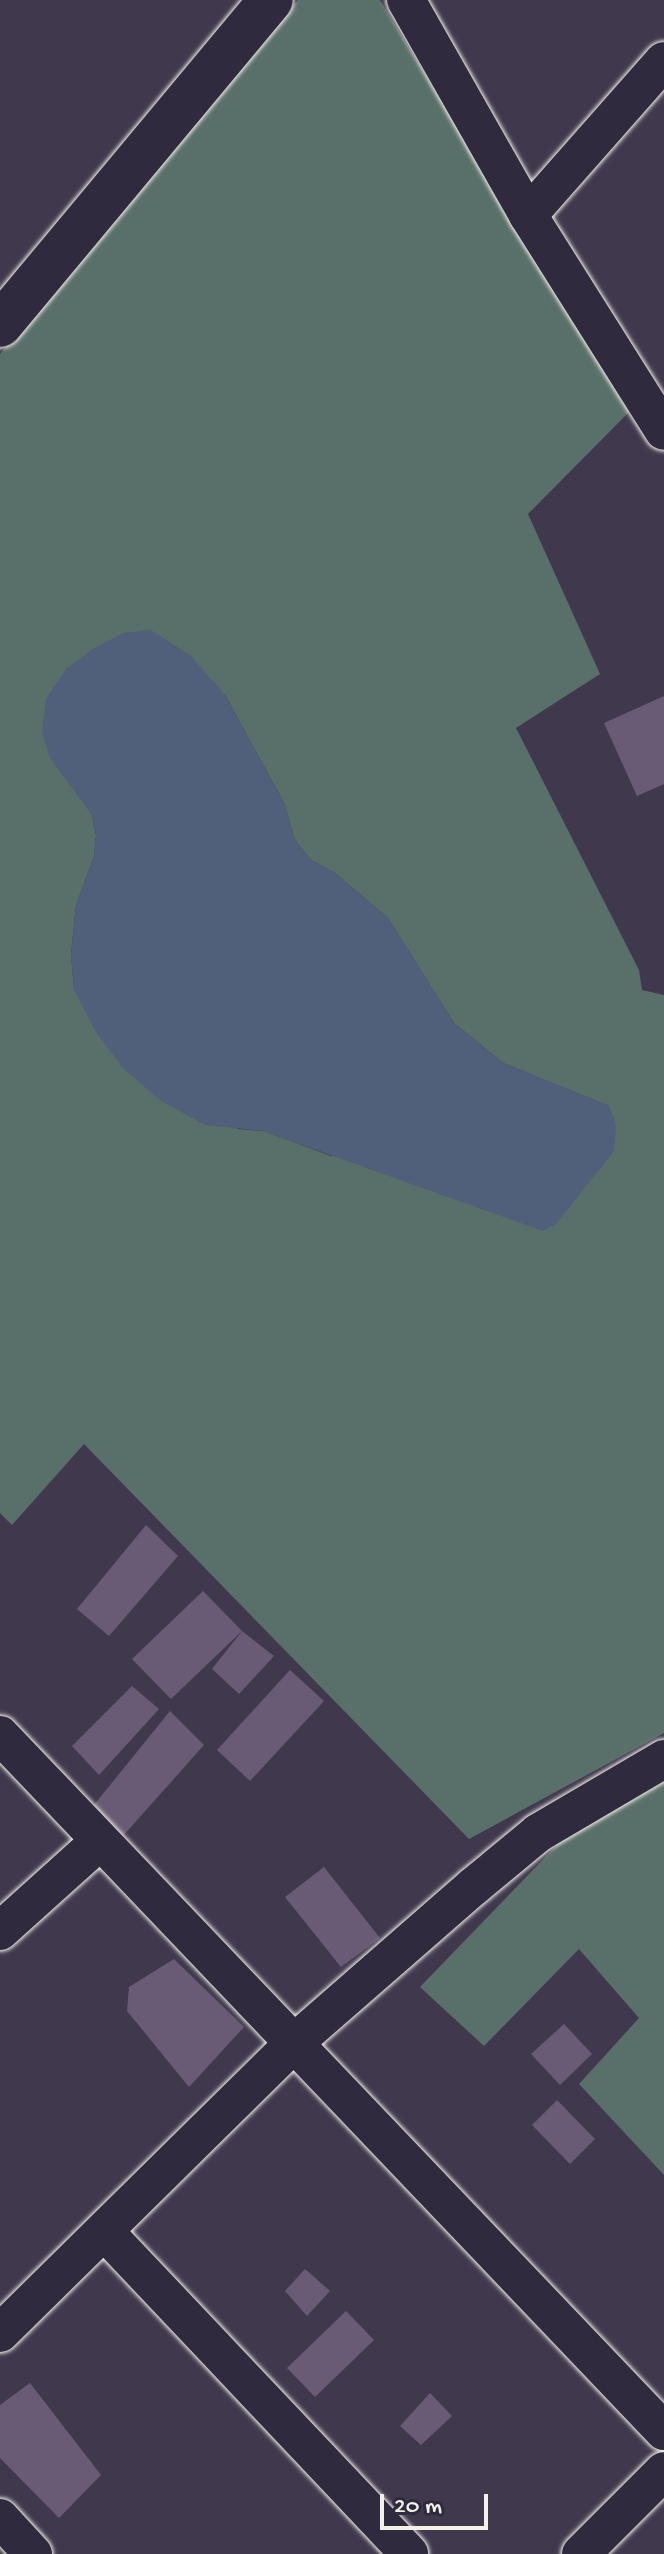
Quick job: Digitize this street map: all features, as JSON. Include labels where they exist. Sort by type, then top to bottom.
[{"type":"street","points":[[0,325],[271,0]]},
{"type":"street","points":[[406,0],[528,215],[658,405]]},
{"type":"street","points":[[528,215],[664,61]]},
{"type":"street","points":[[0,1735],[664,2431]]},
{"type":"street","points":[[0,2333],[294,2043],[538,1833],[664,1759]]},
{"type":"street","points":[[0,1931],[100,1841]]},
{"type":"street","points":[[104,2231],[409,2554]]},
{"type":"street","points":[[581,2554],[664,2471]]},
{"type":"street","points":[[0,2518],[33,2554]]},
{"type":"green space","points":[[298,0],[380,0],[629,412],[528,514],[600,674],[516,728],[639,970],[642,990],[664,995],[664,1733],[469,1839],[84,1444],[12,1525],[0,1513],[0,354]],"holes":[[[123,633],[225,695],[284,803],[295,840],[311,860],[335,873],[388,918],[454,1023],[503,1063],[609,1106],[331,1156],[264,1131],[238,1129],[74,990],[71,954],[76,905],[94,857],[96,835],[92,815],[75,789],[66,669]]]},
{"type":"green space","points":[[664,1778],[664,2175],[579,2084],[639,2018],[579,1949],[484,2046],[420,1987],[558,1844],[595,1816]]},
{"type":"water","points":[[151,630],[191,656],[225,695],[284,803],[295,840],[311,860],[335,873],[388,918],[454,1023],[503,1063],[609,1106],[616,1124],[614,1151],[556,1224],[543,1231],[263,1131],[205,1125],[161,1101],[122,1067],[96,1032],[74,990],[71,954],[76,905],[94,857],[96,834],[92,815],[50,758],[42,732],[46,699],[66,669],[93,649],[123,633]]},
{"type":"building","points":[[664,696],[664,784],[637,796],[604,723]]},
{"type":"building","points":[[146,1525],[178,1556],[109,1636],[77,1609]]},
{"type":"building","points":[[203,1591],[242,1631],[171,1699],[132,1659]]},
{"type":"building","points":[[242,1631],[274,1656],[239,1694],[212,1669]]},
{"type":"building","points":[[290,1670],[324,1701],[250,1781],[217,1750]]},
{"type":"building","points":[[132,1686],[159,1709],[99,1775],[72,1746]]},
{"type":"building","points":[[170,1711],[204,1745],[122,1837],[94,1805]]},
{"type":"building","points":[[324,1867],[380,1938],[341,1967],[285,1897]]},
{"type":"building","points":[[174,1959],[244,2027],[189,2087],[127,2011],[129,1987]]},
{"type":"building","points":[[564,2024],[592,2054],[560,2085],[531,2054]]},
{"type":"building","points":[[557,2100],[595,2139],[570,2164],[532,2125]]},
{"type":"building","points":[[305,2269],[330,2291],[307,2316],[285,2291]]},
{"type":"building","points":[[346,2311],[374,2340],[315,2397],[287,2368]]},
{"type":"building","points":[[30,2383],[101,2475],[59,2518],[0,2458],[0,2405]]},
{"type":"building","points":[[430,2393],[452,2416],[421,2445],[400,2426]]}]
